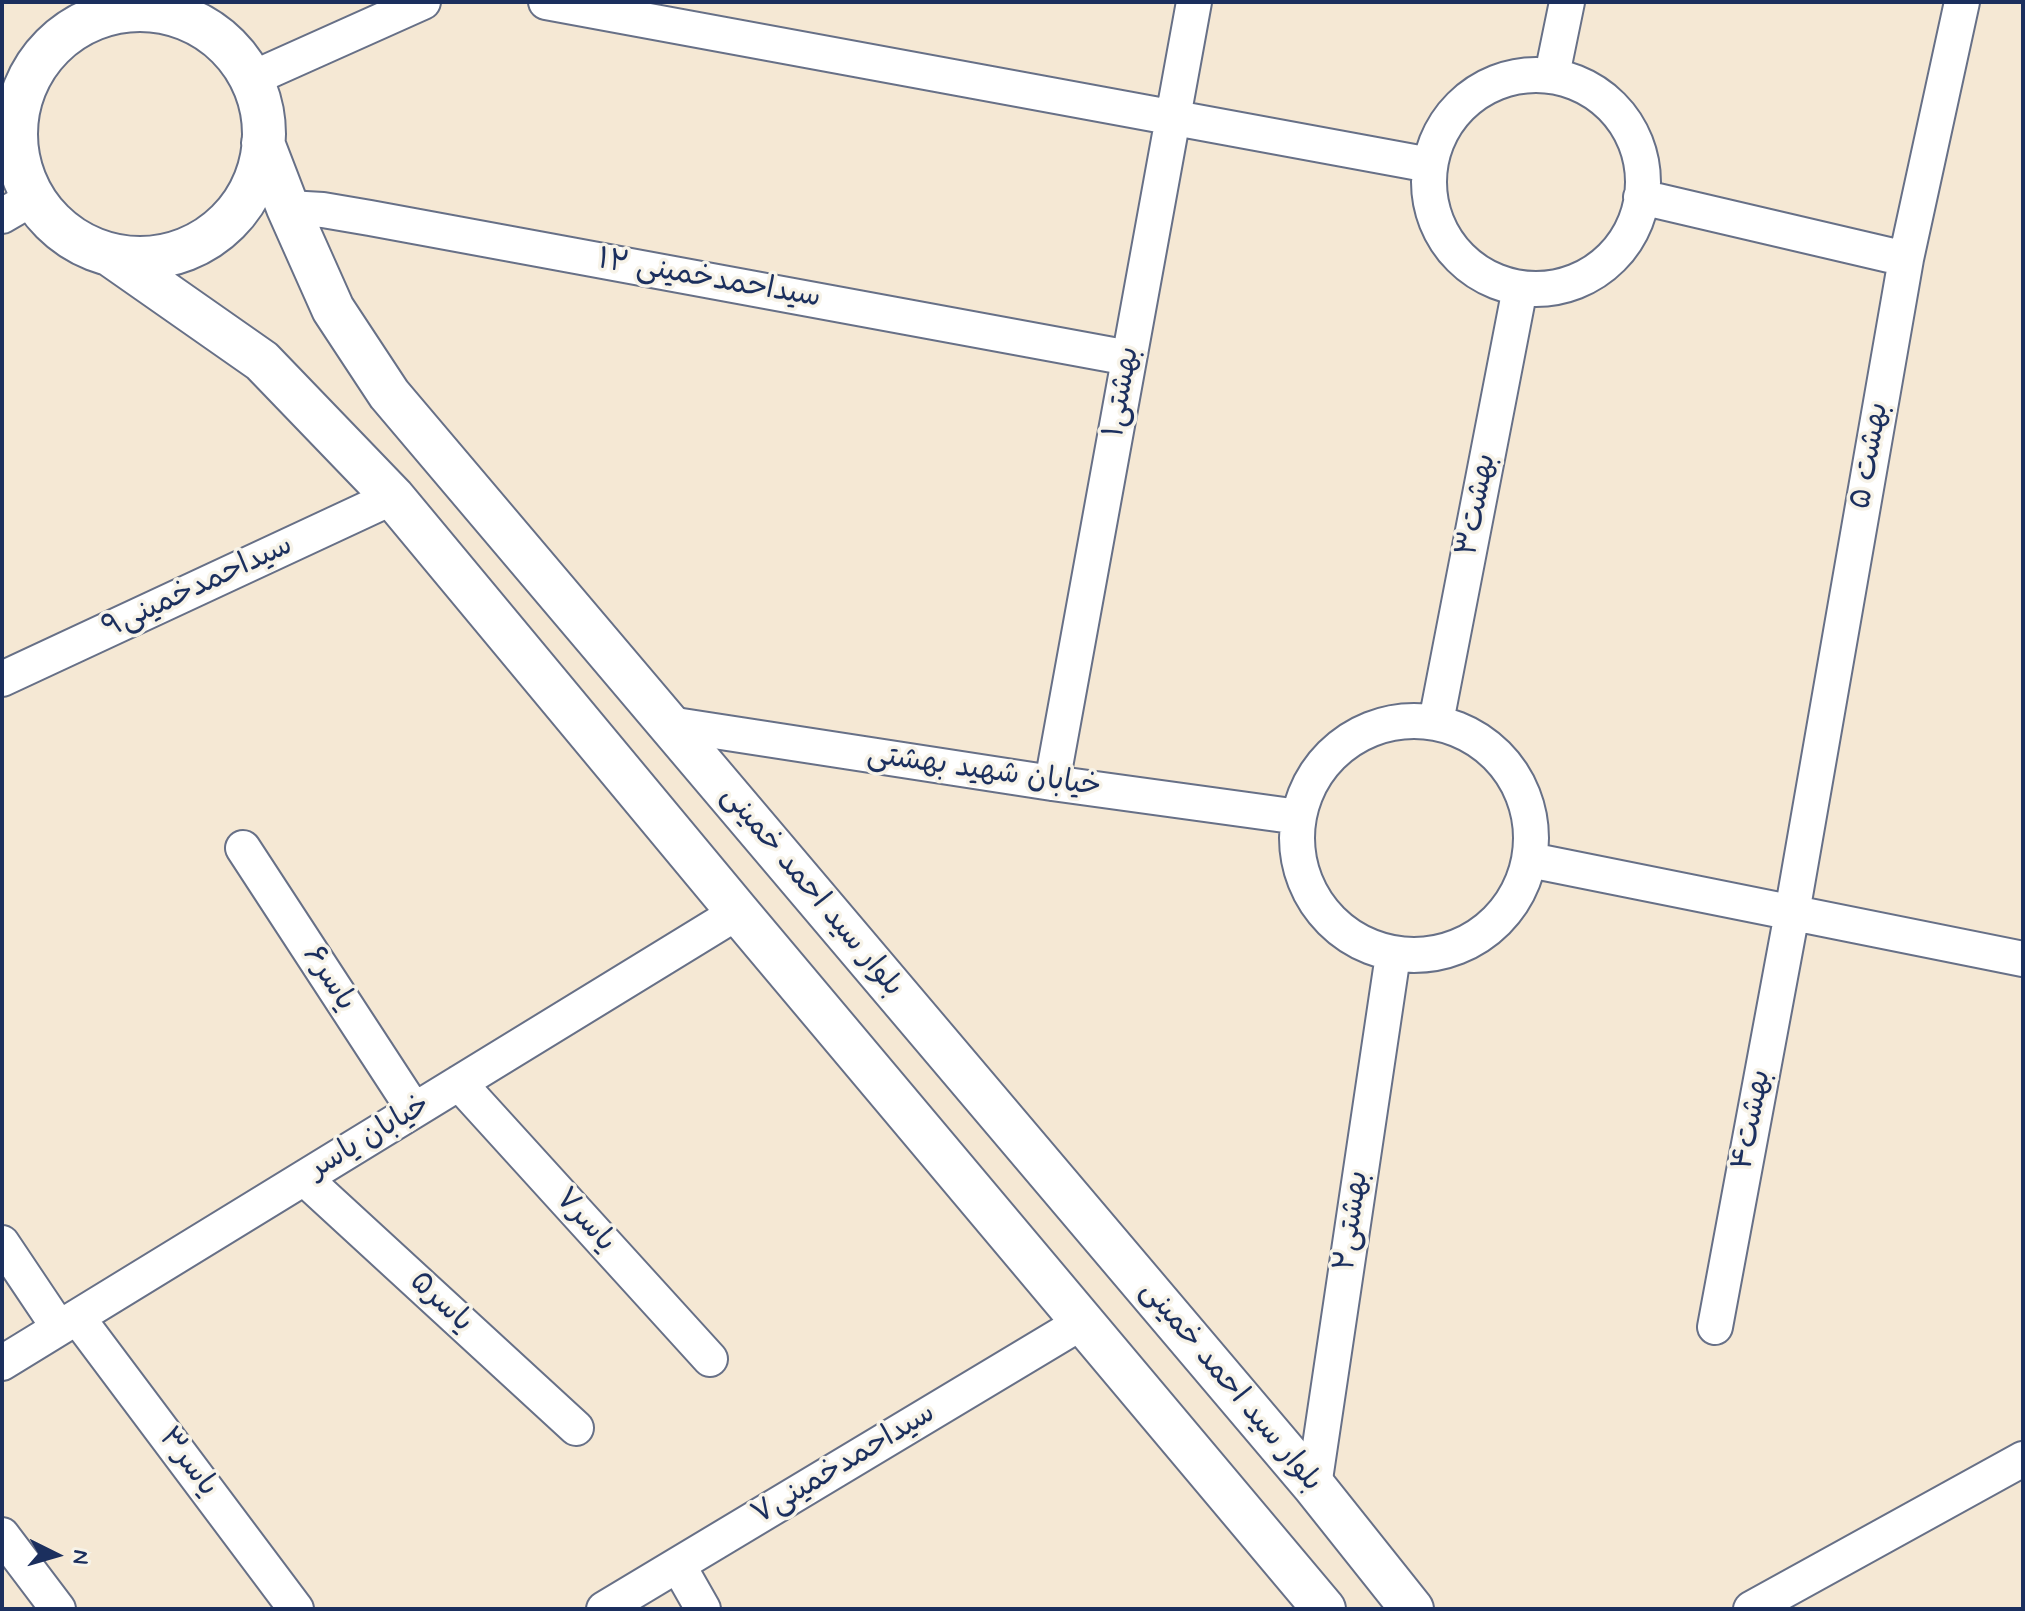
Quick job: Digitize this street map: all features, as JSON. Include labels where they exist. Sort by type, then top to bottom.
[{"type":"main road","points":[[114,6],[175,15],[206,29],[232,51],[251,79],[261,110],[263,143],[259,169],[248,195],[233,216],[214,234],[191,248],[165,256],[139,259],[112,256],[87,247],[18,207],[19,164],[13,75],[36,67],[52,46],[73,29],[114,6]]},
{"type":"main road","name":"بلوار سید احمد خمینی","points":[[263,143],[333,309],[389,394],[1314,1486],[1412,1609]]},
{"type":"main road","points":[[112,256],[262,361],[393,497],[1324,1609]]},
{"type":"street","points":[[251,79],[423,2]]},
{"type":"street","points":[[546,2],[1430,165]]},
{"type":"street","name":"بهشتی۱","points":[[1052,783],[1194,2]]},
{"type":"street","points":[[1552,75],[1567,2]]},
{"type":"street","name":"بهشت ۵","points":[[1792,913],[1906,259],[1962,2]]},
{"type":"street","points":[[1524,75],[1552,75],[1591,90],[1622,118],[1636,143],[1642,170],[1641,197],[1634,225],[1619,249],[1599,268],[1575,282],[1548,288],[1520,288],[1493,280],[1469,266],[1450,245],[1436,221],[1430,194],[1430,165],[1438,138],[1452,115],[1472,95],[1497,82],[1524,75]]},
{"type":"street","points":[[1641,197],[1906,259]]},
{"type":"street","name":"سیداحمدخمینی ۱۲","points":[[288,208],[370,218],[1129,358]]},
{"type":"street","name":"بهشت۳","points":[[1436,722],[1520,288]]},
{"type":"street","name":"سیداحمدخمینی۹","points":[[2,679],[393,497]]},
{"type":"street","points":[[1405,721],[1436,722],[1465,732],[1490,748],[1511,771],[1525,799],[1532,829],[1530,860],[1520,889],[1503,915],[1481,936],[1453,949],[1423,956],[1393,955],[1364,945],[1338,928],[1317,906],[1303,878],[1297,848],[1299,817],[1308,788],[1325,762],[1348,741],[1375,727],[1405,721]]},
{"type":"street","name":"خیابان شهید بهشتی","points":[[669,724],[1052,783],[1299,817]]},
{"type":"street","name":"یاسر۶","points":[[243,848],[414,1110]]},
{"type":"street","points":[[1530,860],[2023,959]]},
{"type":"street","name":"خیابان یاسر","points":[[2,1363],[738,912]]},
{"type":"street","name":"بهشت۴","points":[[1715,1327],[1792,913]]},
{"type":"street","name":"بهشتی۲","points":[[1314,1486],[1393,955]]},
{"type":"street","name":"یاسر۷","points":[[459,1083],[710,1359]]},
{"type":"street","name":"یاسر۵","points":[[304,1178],[576,1428]]},
{"type":"street","name":"یاسر۳","points":[[2,1243],[296,1609]]},
{"type":"street","name":"سیداحمدخمینی۷","points":[[604,1609],[1084,1321]]},
{"type":"street","points":[[1751,1609],[2023,1459]]},
{"type":"street","points":[[2,1535],[58,1609]]},
{"type":"street","points":[[678,1565],[703,1609]]}]
